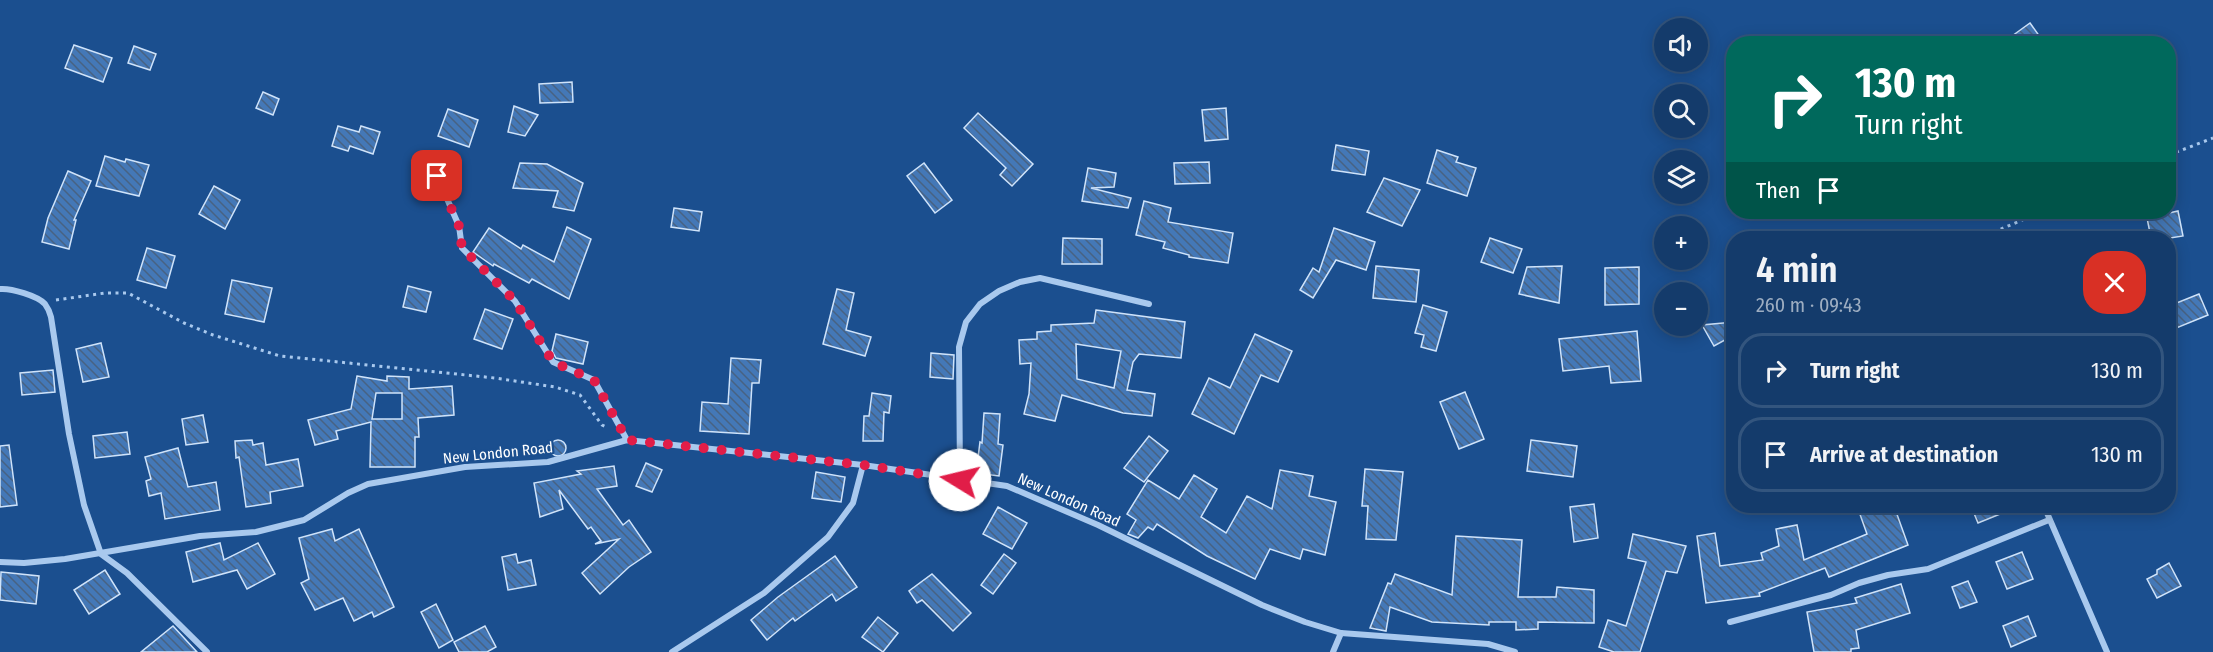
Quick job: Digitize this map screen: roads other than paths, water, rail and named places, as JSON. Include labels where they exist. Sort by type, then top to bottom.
[{"type":"street","points":[[437,176],[459,226],[462,248],[515,301],[553,362],[594,380],[627,440]]},
{"type":"street","points":[[960,480],[959,347],[966,322],[980,304],[1010,286],[1040,278],[1149,304]]},
{"type":"street","points":[[0,289],[8,288],[44,302],[51,317],[69,435],[84,505],[101,554],[127,573],[207,652]]},
{"type":"street","name":"New London Road","points":[[0,562],[24,563],[101,554],[200,536],[256,532],[304,520],[348,493],[369,484],[465,466],[548,462],[627,440],[863,465],[1007,486],[1098,525],[1262,605],[1305,622],[1341,633],[1488,644],[1515,652]]},
{"type":"street","points":[[672,652],[764,593],[828,537],[853,503],[863,465]]},
{"type":"street","points":[[2046,513],[2107,652]]},
{"type":"street","points":[[1730,622],[1831,595],[1888,575],[1928,569],[2049,520]]},
{"type":"street","points":[[1333,652],[1341,633]]}]
